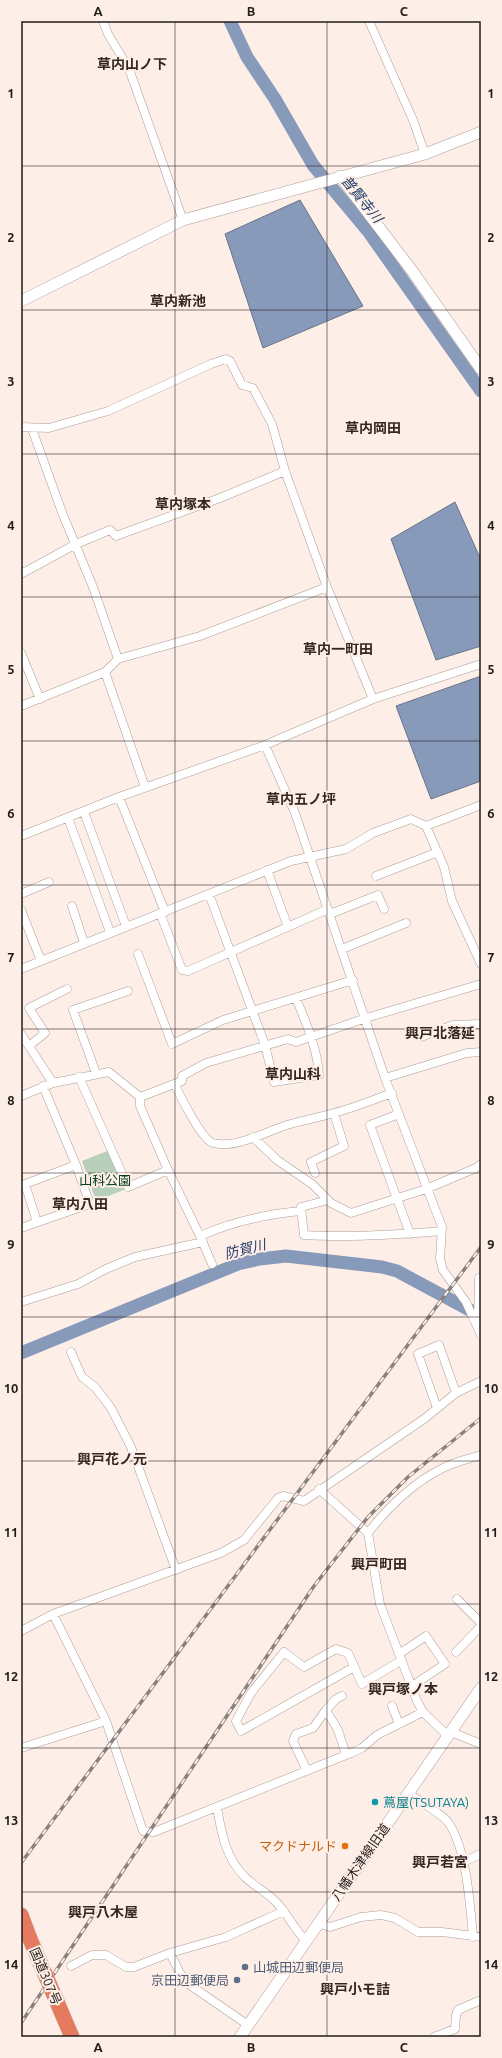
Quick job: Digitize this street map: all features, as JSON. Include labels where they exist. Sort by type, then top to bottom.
[{"type":"highway","name":"国道307号","points":[[21,1916],[26,1941],[72,2037]]},
{"type":"street","points":[[103,21],[108,34],[129,69],[183,220]]},
{"type":"street","points":[[368,21],[413,120],[425,154]]},
{"type":"street","points":[[21,300],[183,220],[336,177],[425,154],[481,132]]},
{"type":"street","points":[[336,177],[413,272],[481,369]]},
{"type":"street","points":[[21,427],[32,429],[49,428],[108,411],[210,364],[226,359],[230,361],[242,385],[253,388],[272,424],[285,471],[327,587],[373,699]]},
{"type":"street","points":[[32,429],[118,659]]},
{"type":"street","points":[[21,574],[76,544],[110,530],[116,536],[220,498],[285,471]]},
{"type":"street","points":[[21,706],[104,672],[118,659],[200,636],[327,587]]},
{"type":"street","points":[[21,653],[40,699]]},
{"type":"street","points":[[21,836],[145,787],[265,745],[373,699],[481,664]]},
{"type":"street","points":[[104,672],[145,787]]},
{"type":"street","points":[[265,745],[295,814],[366,1018],[385,1078],[392,1093],[426,1189],[442,1227],[440,1259],[443,1270],[466,1302],[481,1335]]},
{"type":"street","points":[[119,797],[182,970],[188,971],[288,927],[378,894],[384,909]]},
{"type":"street","points":[[426,826],[481,805]]},
{"type":"street","points":[[84,812],[126,926]]},
{"type":"street","points":[[68,818],[110,932]]},
{"type":"street","points":[[21,969],[110,932],[162,913],[291,861],[346,849],[373,833],[411,819],[426,826],[438,852],[452,901],[479,956],[481,964]]},
{"type":"street","points":[[376,876],[438,852]]},
{"type":"street","points":[[267,870],[288,927]]},
{"type":"street","points":[[21,894],[49,882]]},
{"type":"street","points":[[209,894],[265,1045],[274,1082],[320,1075],[318,1058],[312,1036],[296,998]]},
{"type":"street","points":[[72,906],[84,943]]},
{"type":"street","points":[[21,910],[41,961]]},
{"type":"street","points":[[342,949],[406,924]]},
{"type":"street","points":[[138,954],[172,1044],[223,1020],[353,980]]},
{"type":"street","points":[[140,1097],[175,1085],[182,1081],[182,1076],[206,1063],[288,1039],[296,1042],[366,1018],[481,984]]},
{"type":"street","points":[[29,1046],[46,1033],[29,1008],[67,989]]},
{"type":"street","points":[[96,1073],[72,1010],[128,991]]},
{"type":"street","points":[[422,1037],[453,1026],[481,1024]]},
{"type":"street","points":[[21,1034],[53,1083]]},
{"type":"street","points":[[385,1078],[467,1053],[481,1052]]},
{"type":"street","points":[[21,1096],[53,1083],[96,1073],[109,1072],[140,1097]]},
{"type":"street","points":[[79,1077],[128,1187],[168,1170]]},
{"type":"street","points":[[175,1085],[191,1115],[212,1143],[241,1141],[288,1125],[334,1113],[392,1093]]},
{"type":"street","points":[[21,1228],[90,1204],[76,1164],[43,1086]]},
{"type":"street","points":[[140,1097],[140,1106],[168,1170],[202,1239],[212,1264]]},
{"type":"street","points":[[315,1173],[311,1162],[344,1146],[334,1113]]},
{"type":"street","points":[[399,1114],[370,1125],[410,1234]]},
{"type":"street","points":[[253,1137],[278,1160],[312,1184],[328,1200],[347,1211],[355,1213],[426,1189],[476,1168],[481,1164]]},
{"type":"street","points":[[37,1222],[25,1184],[76,1164]]},
{"type":"street","points":[[328,1200],[300,1207],[304,1235],[339,1237],[410,1234],[442,1230]]},
{"type":"street","points":[[21,1302],[78,1284],[106,1268],[134,1257],[202,1239],[216,1229],[242,1221],[280,1213],[301,1212]]},
{"type":"street","points":[[478,1327],[479,1278],[481,1278]]},
{"type":"street","points":[[437,1408],[418,1354],[439,1345],[456,1392]]},
{"type":"street","points":[[71,1352],[82,1377],[95,1387],[111,1408],[131,1447],[176,1570]]},
{"type":"street","points":[[21,1631],[53,1614],[221,1553],[244,1540],[278,1498],[283,1496],[304,1501],[319,1489],[378,1450],[437,1408],[456,1392],[481,1381]]},
{"type":"street","points":[[368,1533],[377,1522],[416,1485],[443,1468],[481,1454]]},
{"type":"street","points":[[319,1489],[368,1533],[380,1604],[423,1712],[449,1734],[481,1744]]},
{"type":"street","points":[[456,1599],[481,1624],[456,1652]]},
{"type":"street","points":[[53,1614],[106,1721],[143,1831],[147,1830],[154,1832],[346,1756],[362,1748],[377,1735],[423,1712]]},
{"type":"street","points":[[354,1666],[240,1731],[236,1721],[251,1693],[284,1652],[304,1667],[336,1648],[348,1653],[354,1666],[362,1684],[426,1636],[445,1664],[412,1686]]},
{"type":"street","name":"八幡木津線旧道","points":[[240,2037],[481,1688]]},
{"type":"street","points":[[308,1771],[293,1741],[296,1734],[313,1728],[326,1710],[336,1699],[342,1696]]},
{"type":"street","points":[[392,1706],[399,1724]]},
{"type":"street","points":[[326,1710],[338,1730],[346,1756]]},
{"type":"street","points":[[21,1748],[106,1721]]},
{"type":"street","points":[[318,1923],[330,1927],[361,1917],[381,1915],[395,1918],[418,1932],[442,1932],[477,1937],[460,1849],[448,1822],[408,1793]]},
{"type":"street","points":[[217,1807],[223,1842],[237,1867],[245,1877],[269,1894],[284,1910],[298,1933],[306,1941]]},
{"type":"street","points":[[462,1862],[481,1854]]},
{"type":"street","points":[[71,1966],[92,1955],[106,1955],[126,1967],[134,1967],[170,1953],[226,1937],[284,1910]]},
{"type":"street","points":[[170,1953],[184,1981],[248,2025]]},
{"type":"street","points":[[434,2037],[455,2030],[456,2015],[458,2010],[481,2000]]},
{"type":"green space","name":"山科公園","points":[[110,1150],[126,1189],[96,1201],[82,1161]]},
{"type":"water","points":[[300,200],[363,306],[263,348],[225,234]]},
{"type":"water","points":[[455,502],[481,560],[481,646],[436,660],[391,539]]},
{"type":"water","points":[[481,676],[481,781],[431,799],[396,706]]},
{"type":"waterway","name":"普賢寺川","points":[[230,21],[247,57],[275,99],[313,165],[368,231],[481,391]]},
{"type":"waterway","name":"防賀川","points":[[21,1353],[238,1264],[260,1259],[286,1256],[382,1267],[397,1271],[479,1315]]},
{"type":"railway","points":[[21,1863],[481,1247]]},
{"type":"railway","points":[[21,2023],[314,1586],[368,1517],[408,1477],[481,1418]]},
{"type":"place","name":"蔦屋(TSUTAYA)","points":[[375,1802]]},
{"type":"place","name":"マクドナルド","points":[[345,1846]]},
{"type":"place","name":"山城田辺郵便局","points":[[245,1967]]},
{"type":"place","name":"京田辺郵便局","points":[[237,1980]]},
{"type":"district","name":"草内山ノ下","points":[[132,64]]},
{"type":"district","name":"草内新池","points":[[178,301]]},
{"type":"district","name":"草内岡田","points":[[373,428]]},
{"type":"district","name":"草内塚本","points":[[183,504]]},
{"type":"district","name":"草内一町田","points":[[338,649]]},
{"type":"district","name":"草内五ノ坪","points":[[301,799]]},
{"type":"district","name":"興戸北落延","points":[[440,1033]]},
{"type":"district","name":"草内山科","points":[[293,1074]]},
{"type":"district","name":"草内八田","points":[[80,1204]]},
{"type":"district","name":"興戸花ノ元","points":[[112,1459]]},
{"type":"district","name":"興戸町田","points":[[379,1564]]},
{"type":"district","name":"興戸塚ノ本","points":[[403,1689]]},
{"type":"district","name":"興戸若宮","points":[[440,1862]]},
{"type":"district","name":"興戸八木屋","points":[[103,1912]]},
{"type":"district","name":"興戸小モ詰","points":[[355,1989]]}]
